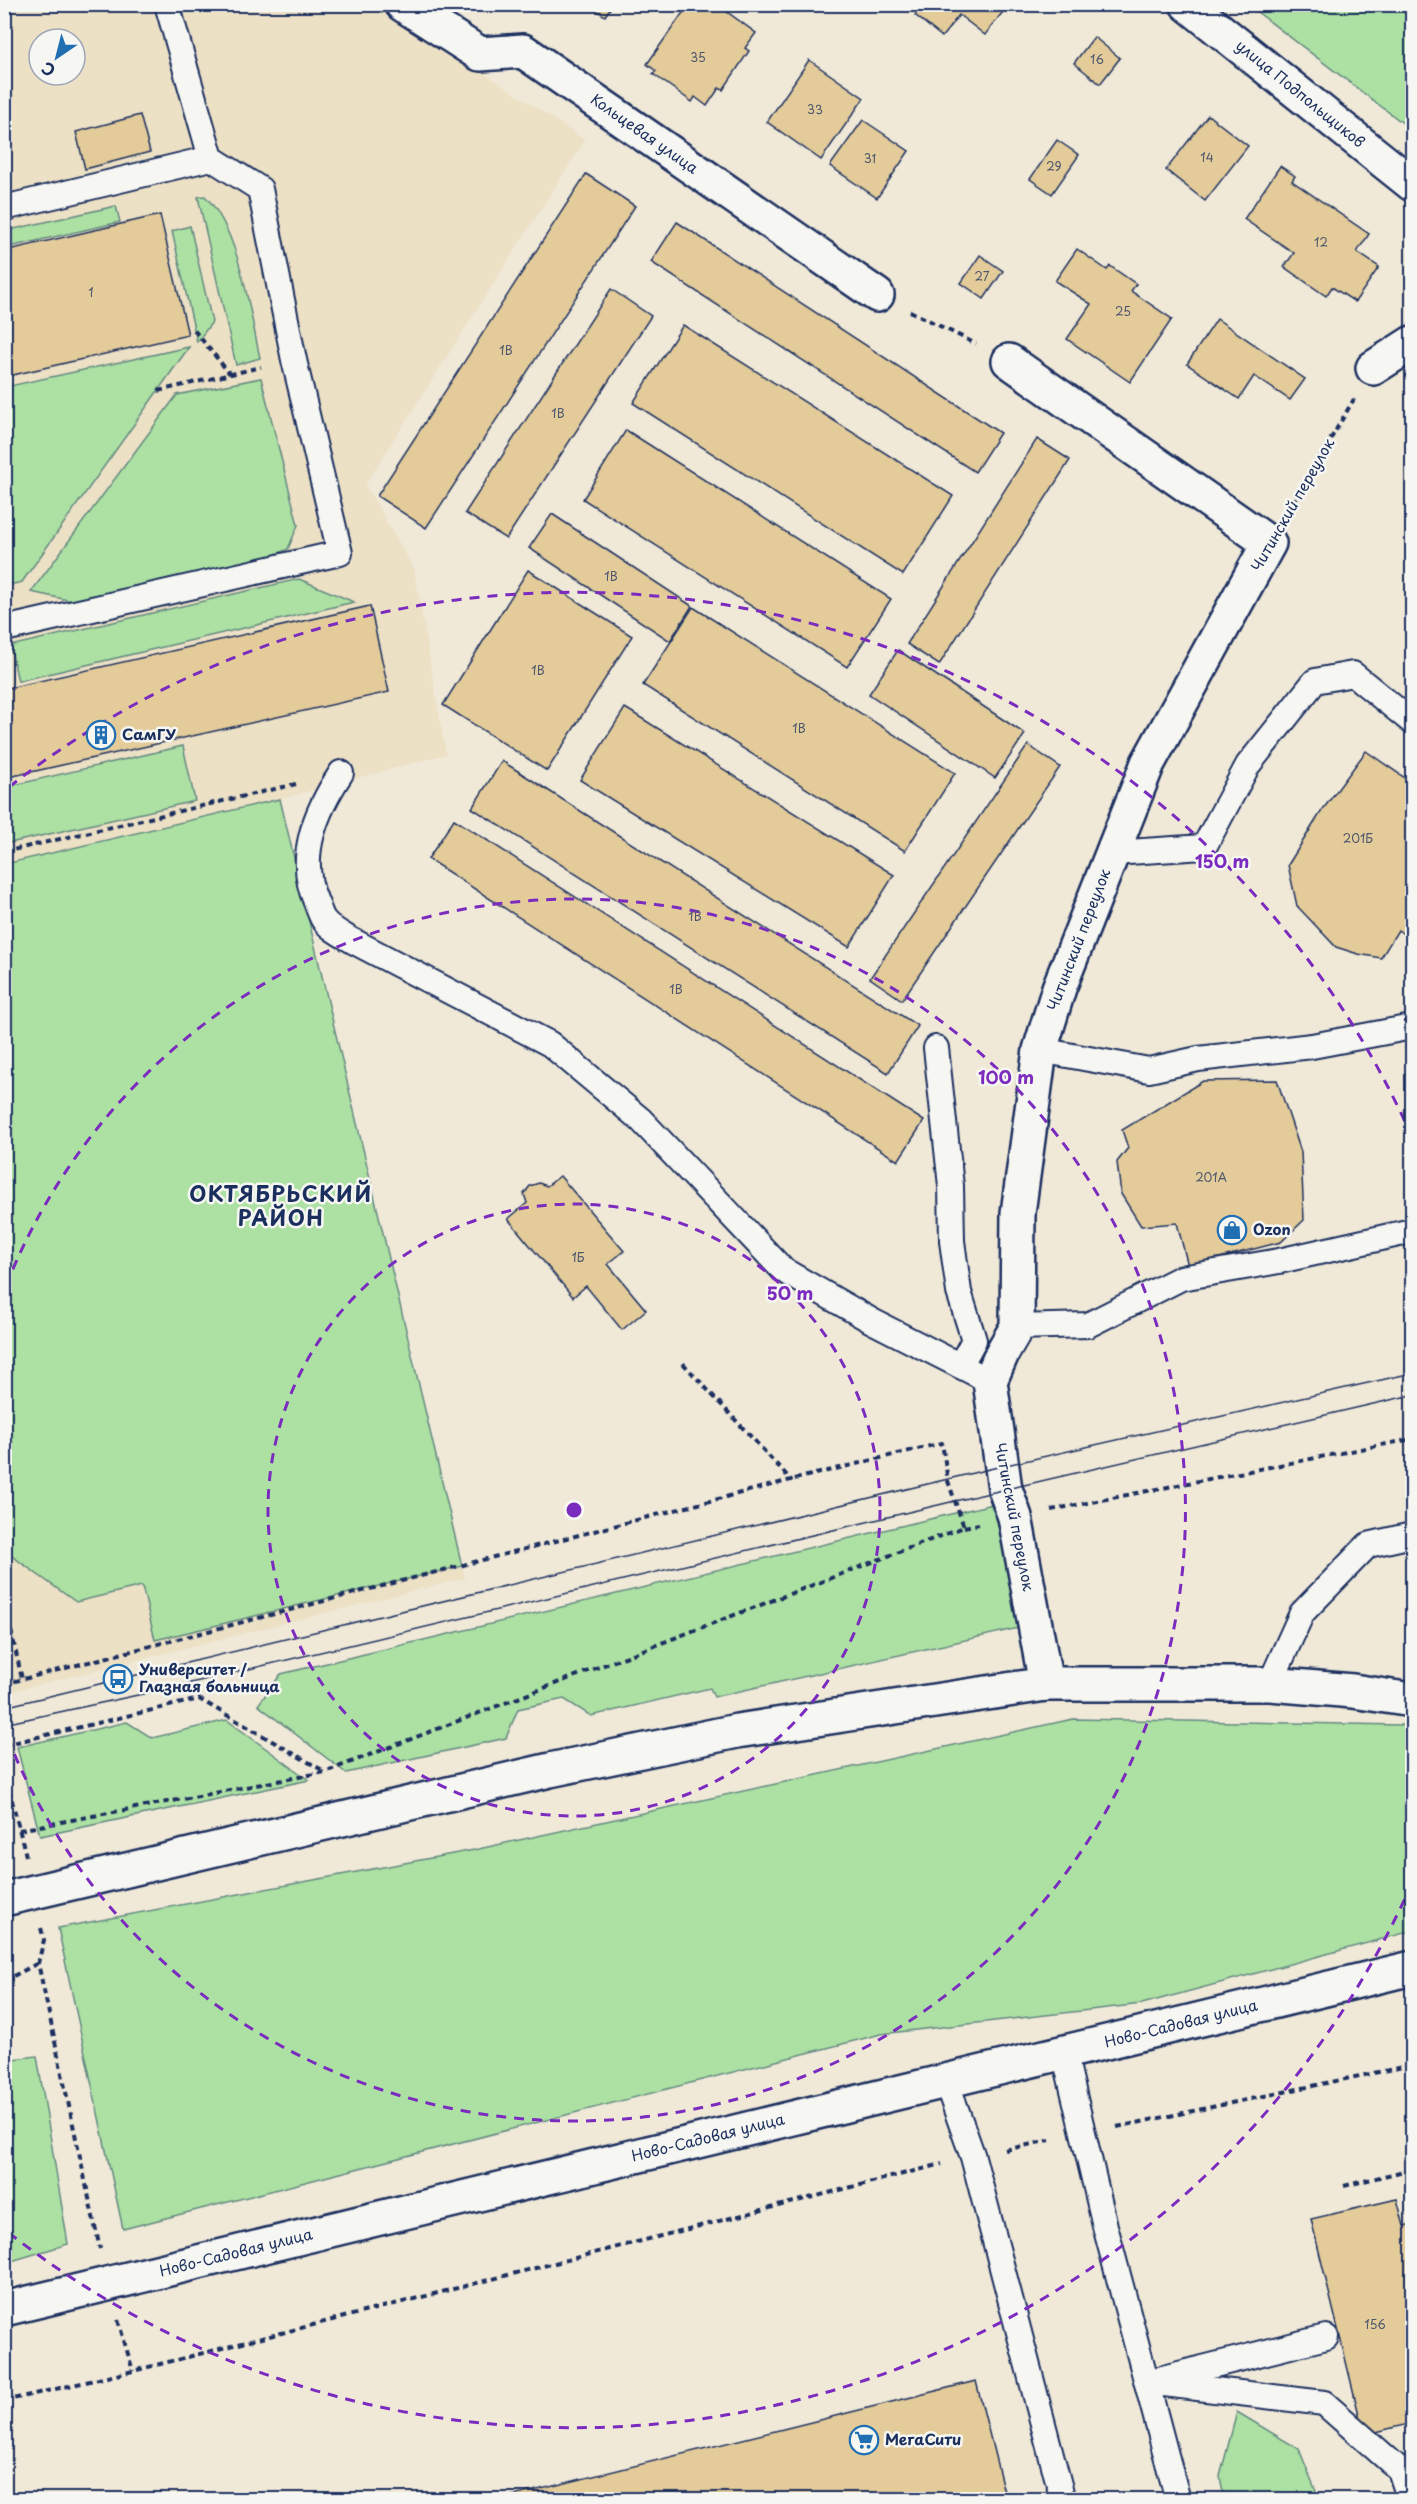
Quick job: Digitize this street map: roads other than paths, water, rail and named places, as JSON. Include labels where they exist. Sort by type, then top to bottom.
[{"type":"main road","name":"Кольцевая улица","points":[[402,4],[480,54],[523,51],[877,295]]},
{"type":"main road","name":"улица Подпольщиков","points":[[1186,4],[1413,184]]},
{"type":"main road","points":[[1373,368],[1413,343]]},
{"type":"main road","name":"Читинский переулок","points":[[1009,360],[1269,543],[1148,763],[1059,988],[1041,1050],[1018,1213],[1017,1327],[990,1381],[1005,1489],[1015,1517],[1046,1684]]},
{"type":"main road","points":[[4,1899],[550,1770],[725,1733],[1046,1684],[1270,1683],[1353,1691],[1413,1700]]},
{"type":"main road","name":"Ново-Садовая улица","points":[[4,2308],[1413,1968]]},
{"type":"lane","points":[[4,629],[340,553],[294,360],[260,189],[211,158],[167,4]]},
{"type":"lane","points":[[4,208],[211,158]]},
{"type":"lane","points":[[1113,853],[1204,847],[1248,765],[1315,681],[1353,674],[1413,722]]},
{"type":"lane","points":[[341,773],[327,794],[309,839],[308,865],[312,892],[323,918],[337,932],[550,1044],[641,1120],[783,1270],[872,1322],[990,1381]]},
{"type":"lane","points":[[1041,1050],[1149,1070],[1198,1059],[1312,1046],[1413,1027]]},
{"type":"lane","points":[[936,1048],[951,1186],[952,1240],[959,1292],[974,1340],[960,1366]]},
{"type":"lane","points":[[1017,1327],[1088,1325],[1181,1278],[1279,1261],[1413,1231]]},
{"type":"lane","points":[[1270,1683],[1302,1613],[1368,1545],[1413,1535]]},
{"type":"lane","points":[[1064,2052],[1105,2226],[1178,2499]]},
{"type":"lane","points":[[946,2081],[973,2157],[1063,2499]]},
{"type":"lane","points":[[1147,2382],[1326,2337]]},
{"type":"lane","points":[[1147,2382],[1324,2403],[1400,2470],[1410,2499]]},
{"type":"tram line","points":[[4,1707],[1002,1466],[1412,1373]]},
{"type":"tram line","points":[[4,1724],[161,1690],[1412,1395]]},
{"type":"place","name":"СамГУ","points":[[101,735]]},
{"type":"place","name":"Ozon","points":[[1232,1230]]},
{"type":"place","name":"Университет / Глазная больница","points":[[118,1679]]},
{"type":"place","name":"МегаСити","points":[[864,2440]]},
{"type":"district","name":"ОКТЯБРЬСКИЙ РАЙОН","points":[[281,1207]]}]
